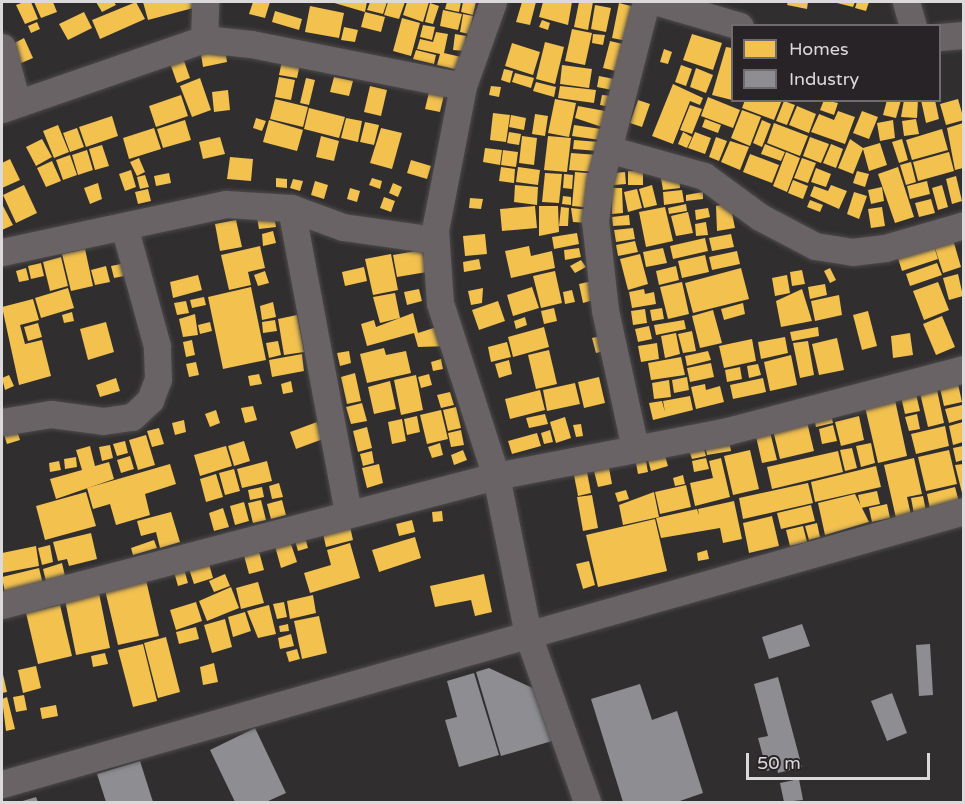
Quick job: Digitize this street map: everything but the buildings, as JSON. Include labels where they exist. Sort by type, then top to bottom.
[{"type":"street","points":[[204,39],[205,2]]},
{"type":"street","points":[[493,2],[463,86],[434,240],[440,303],[496,476],[528,635],[586,802]]},
{"type":"street","points":[[635,448],[597,261],[595,221],[608,149],[646,2]]},
{"type":"street","points":[[658,2],[733,24]]},
{"type":"street","points":[[906,2],[912,24]]},
{"type":"street","points":[[941,37],[963,35]]},
{"type":"street","points":[[2,47],[9,106],[204,39],[263,46],[463,86]]},
{"type":"street","points":[[608,149],[704,176],[760,217],[815,246],[852,252],[885,248],[963,225]]},
{"type":"street","points":[[2,252],[226,204],[291,208],[343,227],[434,240]]},
{"type":"street","points":[[291,208],[348,514]]},
{"type":"street","points":[[2,422],[51,414],[104,421],[132,417],[150,400],[158,379],[157,346],[124,226]]},
{"type":"street","points":[[2,605],[496,476],[728,431],[963,369]]},
{"type":"street","points":[[2,784],[963,511]]}]
